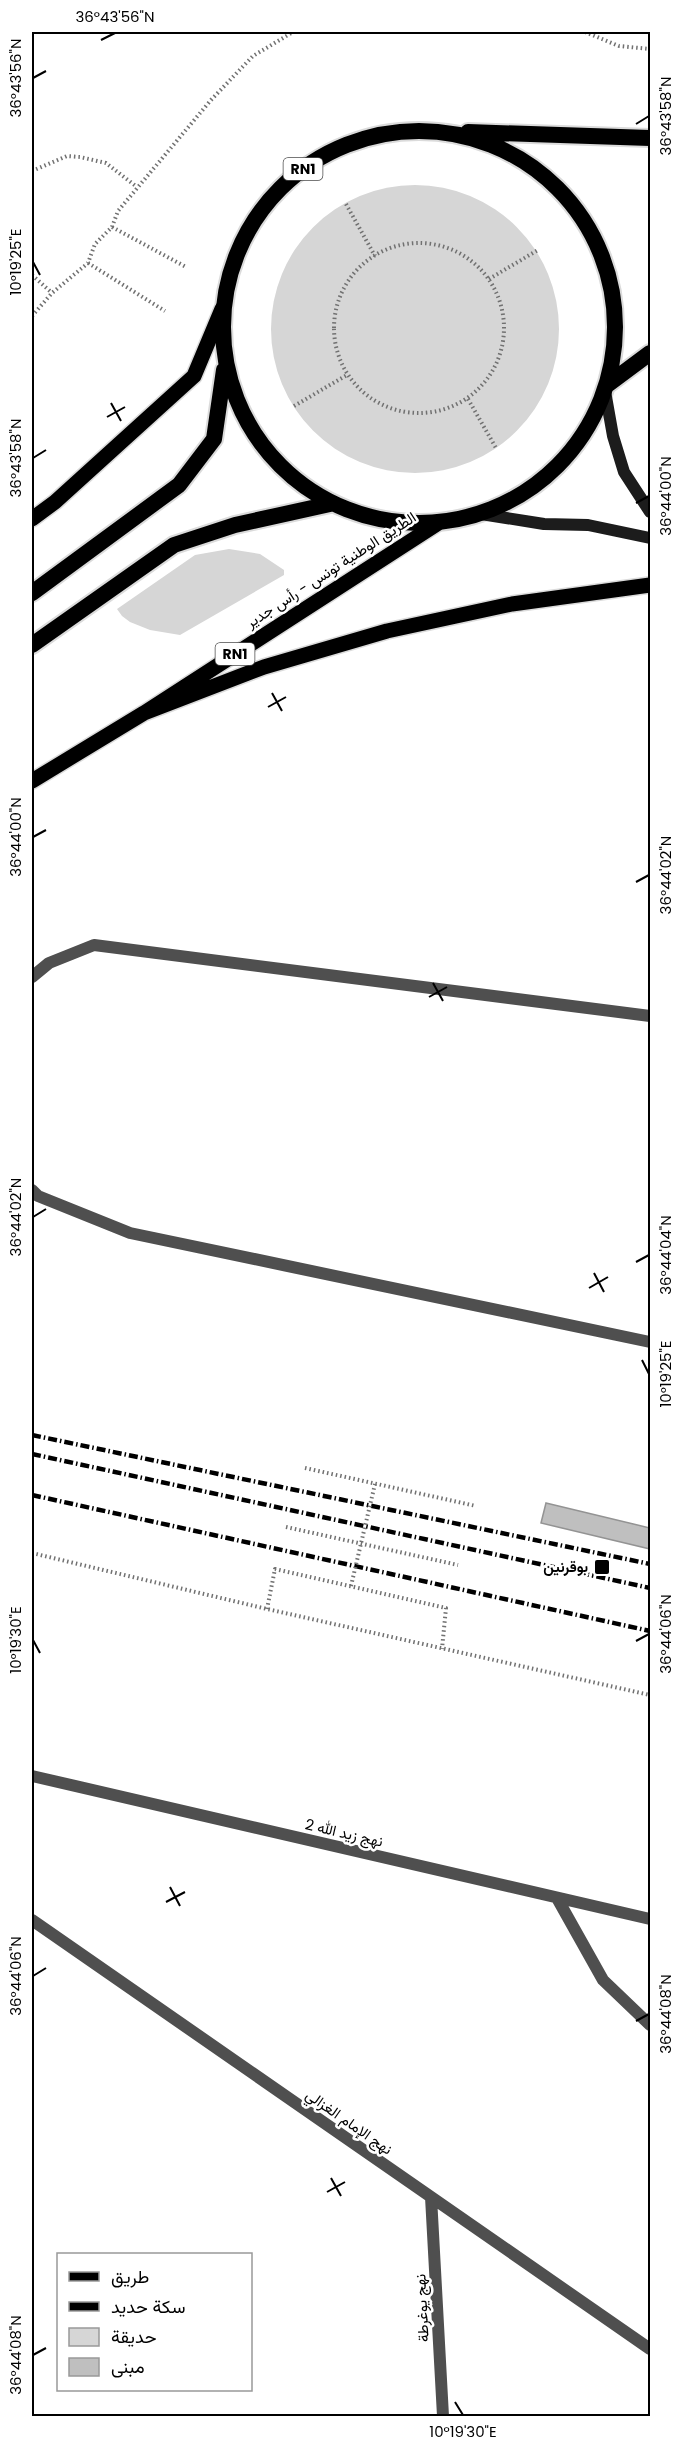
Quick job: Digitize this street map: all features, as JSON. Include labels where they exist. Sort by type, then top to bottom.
[{"type":"highway","name":"RN1","points":[[410,131],[466,136],[508,152],[545,176],[576,208],[598,246],[612,287],[616,332],[606,388],[577,444],[535,486],[481,514],[437,524],[382,521],[330,504],[281,470],[244,423],[224,366],[222,309],[235,254],[263,206],[305,167],[355,141],[410,131],[651,138]]},
{"type":"highway","name":"RN1","points":[[606,388],[651,353]]},
{"type":"highway","points":[[32,593],[179,485],[214,439],[224,366]]},
{"type":"highway","points":[[32,645],[174,545],[235,525],[330,504]]},
{"type":"main road","name":"RN1","points":[[32,519],[55,502],[194,376],[222,309]]},
{"type":"main road","points":[[606,388],[613,436],[624,472],[651,512]]},
{"type":"main road","points":[[481,514],[544,524],[588,525],[651,538]]},
{"type":"main road","name":"الطريق الوطنية تونس - رأس جدير","points":[[32,781],[144,713],[437,524]]},
{"type":"main road","points":[[144,713],[264,667],[387,631],[512,604],[651,585]]},
{"type":"street","points":[[32,977],[49,963],[94,945],[651,1016]]},
{"type":"street","points":[[32,1190],[38,1196],[130,1233],[651,1342]]},
{"type":"street","name":"نهج زيد الله 2","points":[[32,1776],[651,1919]]},
{"type":"street","points":[[557,1898],[603,1980],[651,2025]]},
{"type":"street","name":"نهج الإمام الغزالي","points":[[32,1920],[651,2349]]},
{"type":"street","name":"نهج يوغرطة","points":[[431,2198],[443,2416]]},
{"type":"path","points":[[32,316],[51,292],[88,263],[95,244],[112,227],[118,212],[137,186],[211,100],[253,56],[293,32]]},
{"type":"path","points":[[585,32],[619,46],[651,49]]},
{"type":"path","points":[[32,171],[67,156],[80,156],[106,163],[137,186]]},
{"type":"path","points":[[346,204],[375,256]]},
{"type":"path","points":[[112,227],[186,267]]},
{"type":"path","points":[[418,242],[444,246],[467,257],[489,279],[498,295],[504,317],[504,340],[497,363],[485,383],[468,399],[435,412],[409,413],[385,407],[364,393],[347,375],[336,351],[334,325],[338,300],[351,277],[369,259],[392,247],[418,242]]},
{"type":"path","points":[[489,279],[538,250]]},
{"type":"path","points":[[88,263],[165,311]]},
{"type":"path","points":[[32,274],[51,292]]},
{"type":"path","points":[[294,406],[347,375]]},
{"type":"path","points":[[468,399],[496,448]]},
{"type":"path","points":[[305,1468],[476,1506]]},
{"type":"path","points":[[351,1586],[375,1484]]},
{"type":"path","points":[[286,1527],[458,1565]]},
{"type":"path","points":[[32,1553],[267,1609],[651,1695]]},
{"type":"path","points":[[267,1609],[275,1569],[351,1586],[446,1608],[442,1649]]},
{"type":"green space","points":[[415,185],[443,188],[470,196],[495,209],[517,227],[535,249],[548,274],[556,301],[559,329],[556,357],[548,384],[535,409],[517,431],[495,449],[470,462],[443,470],[415,473],[387,470],[360,462],[335,449],[313,431],[295,409],[282,384],[274,357],[271,329],[274,301],[282,274],[295,249],[313,227],[335,209],[360,196],[387,188]]},
{"type":"green space","points":[[229,549],[260,554],[284,570],[284,575],[180,635],[150,630],[130,622],[117,609],[195,555]]},
{"type":"building","points":[[546,1503],[650,1528],[650,1549],[541,1523]]},
{"type":"railway","points":[[32,1435],[650,1564]]},
{"type":"railway","points":[[32,1454],[650,1588]]},
{"type":"railway","points":[[32,1495],[650,1631]]},
{"type":"place","name":"بوقرنين","points":[[602,1567]]}]
